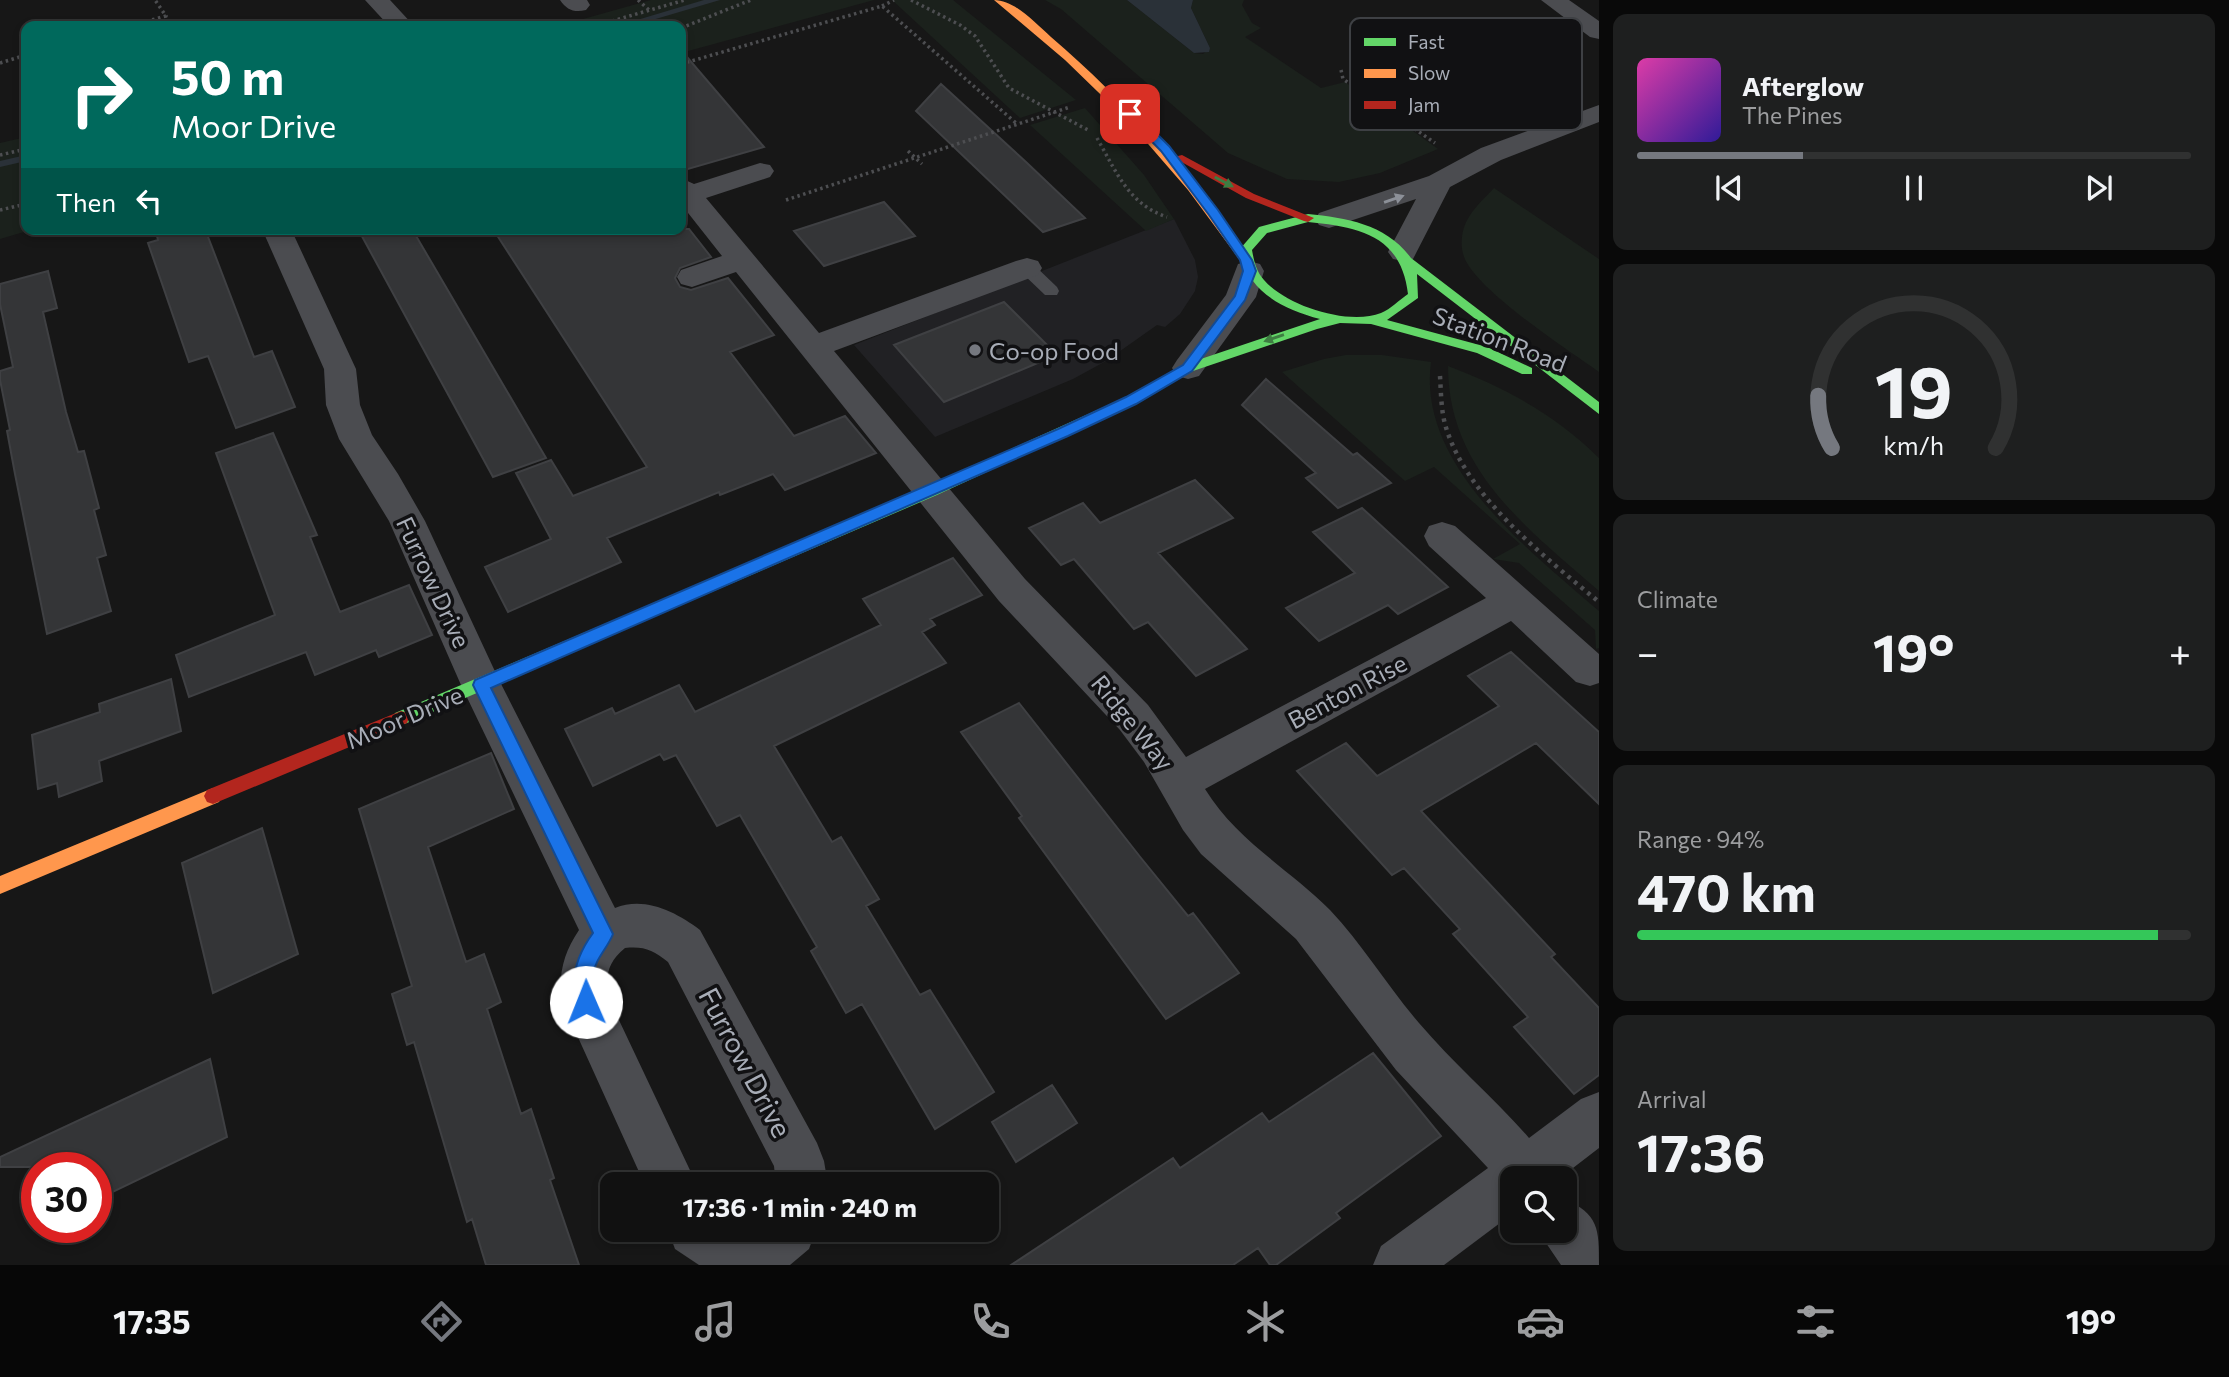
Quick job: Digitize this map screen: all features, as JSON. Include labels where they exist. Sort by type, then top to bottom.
[{"type":"main road","points":[[999,0],[1065,50],[1165,148],[1268,293],[1301,311],[1340,319],[1370,319],[1398,311],[1414,295],[1415,273],[1406,256],[1377,233],[1318,218],[1250,196],[1165,148]]},
{"type":"main road","points":[[1248,266],[1246,248],[1259,231],[1289,220],[1318,218]]},
{"type":"main road","name":"Station Road","points":[[1406,256],[1573,392],[1599,409]]},
{"type":"main road","name":"Moor Drive","points":[[0,885],[481,685],[932,491],[1131,400],[1188,368],[1314,325],[1340,319]]},
{"type":"main road","name":"Station Road","points":[[1370,319],[1482,350],[1573,392]]},
{"type":"street","points":[[377,0],[397,21]]},
{"type":"street","points":[[1553,0],[1579,18]]},
{"type":"street","points":[[1582,20],[1599,32]]},
{"type":"street","points":[[1582,119],[1599,113]]},
{"type":"street","points":[[1318,218],[1439,182],[1467,165],[1549,130]]},
{"type":"street","name":"Ridge Way","points":[[686,190],[760,171]]},
{"type":"street","points":[[1406,256],[1439,182]]},
{"type":"street","name":"Ridge Way","points":[[686,191],[1034,614],[1096,675],[1151,737],[1215,839],[1278,892],[1328,941],[1383,1017],[1413,1053],[1478,1117],[1513,1166]]},
{"type":"street","name":"Furrow Drive","points":[[279,235],[340,369],[347,420],[407,521],[481,685],[604,934],[629,924],[651,925],[671,933],[684,946],[799,1161],[800,1172]]},
{"type":"street","points":[[692,277],[741,260]]},
{"type":"street","name":"Moor Drive","points":[[1188,368],[1241,297],[1248,266]]},
{"type":"street","points":[[814,347],[1027,268]]},
{"type":"street","points":[[1442,536],[1590,670]]},
{"type":"street","name":"Benton Rise","points":[[1180,781],[1515,601]]},
{"type":"street","points":[[604,934],[590,954],[583,976],[586,1002],[665,1172]]},
{"type":"street","points":[[1535,1166],[1599,1117]]},
{"type":"street","points":[[1400,1265],[1500,1192]]},
{"type":"street","points":[[707,1242],[714,1248],[740,1259],[774,1250]]},
{"type":"street","points":[[1577,1243],[1594,1265]]},
{"type":"lane","points":[[1027,268],[1051,291]]},
{"type":"path","points":[[148,21],[166,16],[155,0]]},
{"type":"path","points":[[638,0],[649,10]]},
{"type":"path","points":[[611,21],[685,0]]},
{"type":"path","points":[[686,26],[751,0]]},
{"type":"path","points":[[686,63],[882,6],[894,0]]},
{"type":"path","points":[[911,0],[968,30],[981,43],[1002,82],[1053,113],[1082,125],[1096,137],[1124,188],[1141,207],[1176,218]]},
{"type":"path","points":[[882,6],[1017,124]]},
{"type":"path","points":[[0,63],[21,57]]},
{"type":"path","points":[[1341,70],[1343,79],[1350,84]]},
{"type":"path","points":[[785,200],[1078,104]]},
{"type":"path","points":[[1417,130],[1467,165]]},
{"type":"path","points":[[0,155],[21,150]]},
{"type":"path","points":[[908,151],[922,164]]},
{"type":"path","points":[[0,210],[21,205]]},
{"type":"path","points":[[1439,369],[1442,410],[1447,430],[1473,477],[1510,521],[1599,602]]},
{"type":"shaded area","points":[[651,0],[874,0],[686,52],[686,21],[576,21]]},
{"type":"shaded area","points":[[892,0],[953,0],[1076,100],[1020,118]]},
{"type":"shaded area","points":[[1045,0],[1127,0],[1194,53],[1203,54],[1210,48],[1191,8],[1193,0],[1244,0],[1242,5],[1252,23],[1261,28],[1245,37],[1321,88],[1345,82],[1350,86],[1350,130],[1412,130],[1438,149],[1380,173],[1339,182],[1287,179],[1228,153],[1061,9]]},
{"type":"shaded area","points":[[1127,0],[1193,0],[1191,8],[1210,48],[1209,52],[1194,53]]},
{"type":"shaded area","points":[[1085,108],[1144,175],[1174,219],[1146,231],[1030,125]]},
{"type":"shaded area","points":[[21,138],[21,233],[0,239],[0,143]]},
{"type":"shaded area","points":[[1494,188],[1599,259],[1599,372],[1509,306],[1491,291],[1467,263],[1462,247],[1463,229],[1474,210]]},
{"type":"shaded area","points":[[1174,219],[1195,260],[1198,277],[1195,291],[1180,314],[1165,327],[1157,325],[1106,361],[1073,379],[935,437],[854,345]]},
{"type":"shaded area","points":[[1346,355],[1382,355],[1431,362],[1431,400],[1442,436],[1460,470],[1511,533],[1599,611],[1599,648],[1596,649],[1595,630],[1519,563],[1493,559],[1520,544],[1434,467],[1405,481],[1282,372]]},
{"type":"shaded area","points":[[1448,366],[1489,383],[1528,404],[1565,428],[1599,458],[1599,591],[1520,520],[1477,466],[1461,436],[1452,403]]},
{"type":"building","points":[[686,56],[764,147],[686,170]]},
{"type":"building","points":[[941,84],[1085,218],[1043,232],[916,111]]},
{"type":"building","points":[[884,202],[915,236],[824,266],[794,231]]},
{"type":"building","points":[[686,229],[689,229],[711,257],[680,268],[675,278],[680,287],[691,290],[728,278],[774,335],[730,352],[794,436],[845,416],[876,453],[785,490],[773,474],[720,495],[719,492],[607,538],[621,562],[508,612],[485,567],[551,539],[516,473],[551,460],[573,496],[647,467],[497,235],[686,235]]},
{"type":"building","points":[[207,235],[254,357],[272,351],[295,407],[236,428],[208,356],[189,362],[148,243],[158,240],[157,236]]},
{"type":"building","points":[[361,235],[416,235],[546,458],[493,477]]},
{"type":"building","points":[[48,271],[57,308],[43,312],[66,412],[78,452],[84,451],[99,508],[94,510],[106,555],[97,558],[111,611],[47,634],[7,431],[10,430],[0,380],[0,371],[13,367],[0,304],[0,284]]},
{"type":"building","name":"Co-op Food","points":[[1004,302],[1057,355],[944,402],[894,345]]},
{"type":"building","points":[[1266,379],[1353,455],[1357,453],[1391,483],[1338,508],[1306,478],[1316,473],[1242,405]]},
{"type":"building","points":[[273,433],[317,535],[310,537],[340,612],[409,585],[432,635],[379,657],[376,650],[315,675],[306,652],[189,697],[176,655],[275,615],[216,453]]},
{"type":"building","points":[[1195,480],[1233,518],[1158,553],[1247,649],[1196,676],[1148,622],[1134,629],[1074,559],[1061,565],[1029,528],[1083,503],[1100,523]]},
{"type":"building","points":[[1362,508],[1448,587],[1398,614],[1388,605],[1319,641],[1286,608],[1355,573],[1313,532]]},
{"type":"building","points":[[953,558],[982,595],[930,619],[935,625],[922,632],[946,663],[774,746],[832,842],[841,837],[879,899],[866,906],[920,995],[930,990],[994,1092],[935,1129],[862,1004],[846,1013],[811,951],[817,947],[740,815],[717,826],[676,755],[664,760],[660,754],[593,786],[565,729],[612,708],[615,714],[679,685],[695,712],[881,625],[863,599]]},
{"type":"building","points":[[1511,652],[1599,732],[1599,804],[1536,743],[1421,811],[1555,954],[1551,957],[1599,1008],[1599,1075],[1574,1094],[1514,1027],[1528,1017],[1453,934],[1460,929],[1404,868],[1392,875],[1297,771],[1346,743],[1377,776],[1499,706],[1468,676]]},
{"type":"building","points":[[171,679],[181,731],[99,761],[102,781],[59,797],[57,783],[38,789],[32,735],[100,712],[99,704]]},
{"type":"building","points":[[1019,703],[1188,916],[1193,913],[1239,973],[1166,1019],[1019,818],[1022,816],[961,732]]},
{"type":"building","points":[[491,753],[514,809],[428,847],[466,962],[484,954],[501,1002],[487,1009],[521,1114],[531,1109],[554,1178],[550,1180],[579,1265],[486,1265],[472,1219],[467,1222],[414,1042],[407,1045],[392,994],[412,986],[359,809]]},
{"type":"building","points":[[262,828],[298,954],[213,993],[182,863]]},
{"type":"building","points":[[1373,1053],[1441,1136],[1336,1213],[1340,1218],[1276,1265],[1270,1265],[1258,1248],[1233,1265],[1011,1265],[1173,1158],[1180,1168],[1262,1113],[1269,1122]]},
{"type":"building","points":[[210,1059],[227,1137],[112,1192],[112,1152],[21,1152],[21,1167],[0,1167],[0,1157]]},
{"type":"building","points":[[1052,1085],[1077,1123],[1016,1162],[992,1122]]},
{"type":"waterway","points":[[640,21],[715,0]]},
{"type":"waterway","points":[[0,164],[21,159]]},
{"type":"traffic: fast","points":[[1308,218],[1364,228],[1394,245],[1405,258],[1412,274],[1414,295],[1382,317],[1367,320],[1329,318],[1290,305],[1273,295],[1260,284],[1251,271],[1246,249],[1263,230],[1308,218]]},
{"type":"traffic: fast","points":[[1409,261],[1599,409]]},
{"type":"traffic: fast","points":[[401,718],[932,491],[1131,400],[1188,368],[1314,325],[1340,319]]},
{"type":"traffic: fast","points":[[1370,319],[1482,350],[1527,371]]},
{"type":"traffic: slow","points":[[999,0],[1069,58],[1133,120],[1192,187],[1246,260]]},
{"type":"traffic: slow","points":[[0,885],[213,796]]},
{"type":"traffic: jam","points":[[1182,158],[1250,196],[1308,218]]},
{"type":"traffic: jam","points":[[213,796],[401,718]]},
{"type":"place","name":"Co-op Food","points":[[975,350]]},
{"type":"route","points":[[586,1002],[583,976],[590,954],[604,934],[555,841],[481,685],[1063,433],[1188,368],[1241,297],[1250,271],[1246,260],[1214,212],[1165,148],[1130,114]]}]
